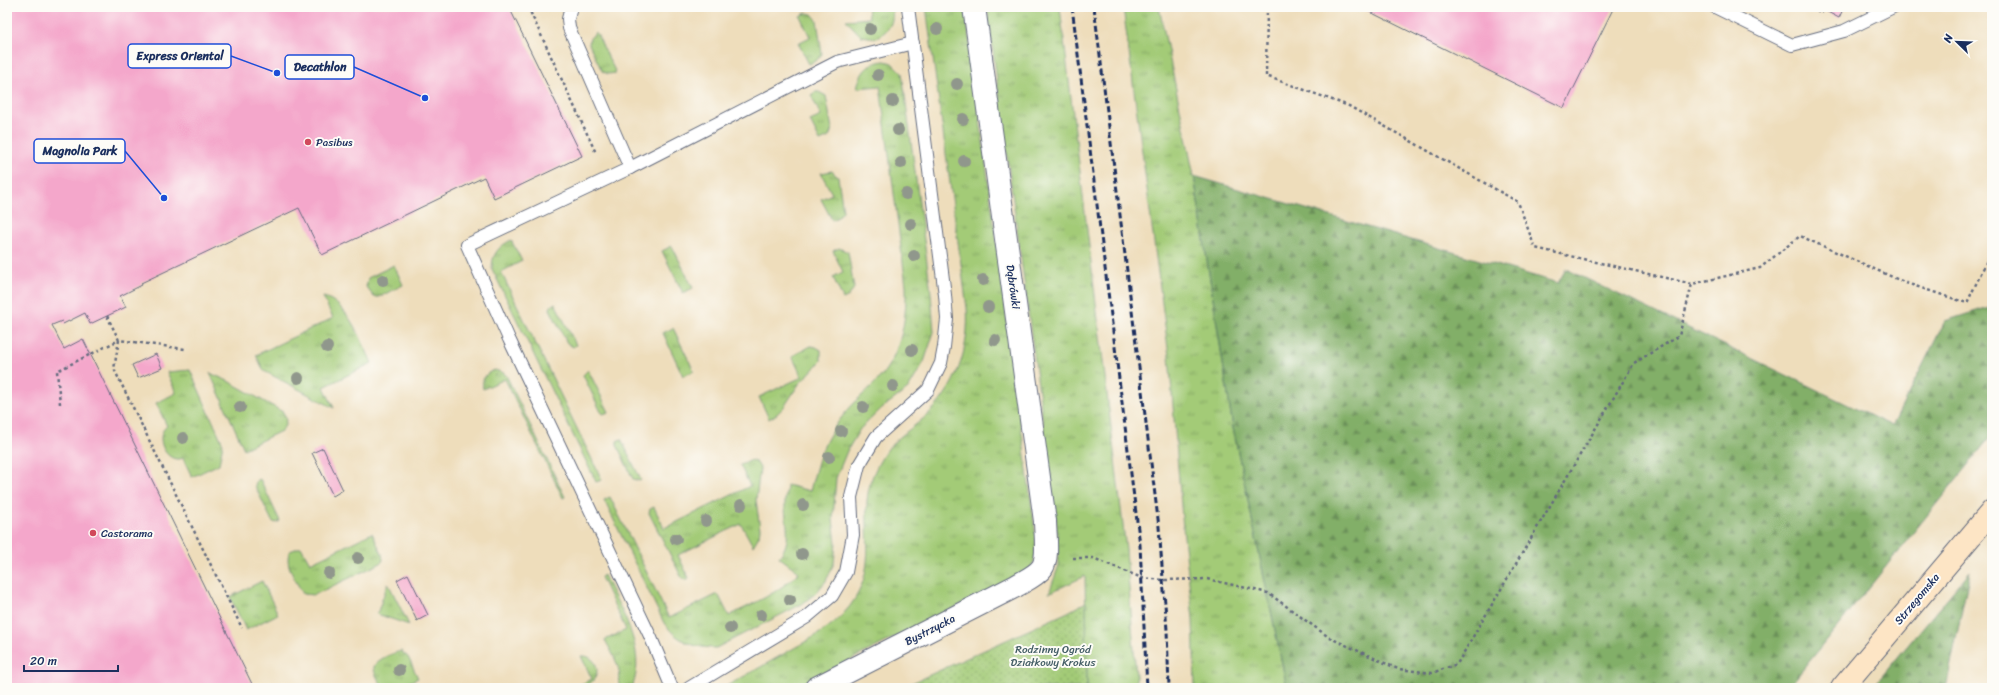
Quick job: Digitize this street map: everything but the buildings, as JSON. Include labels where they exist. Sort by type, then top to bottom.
[{"type":"main road","name":"Strzegomska","points":[[1842,688],[1992,511]]},
{"type":"street","name":"Dąbrówki","points":[[974,7],[1045,521],[1046,550],[1042,567]]},
{"type":"street","name":"Bystrzycka","points":[[816,688],[1016,586],[1033,576],[1042,567]]},
{"type":"lane","points":[[571,7],[568,18],[569,28],[630,168]]},
{"type":"lane","points":[[689,688],[806,617],[832,596],[846,572],[853,535],[851,498],[859,465],[876,437],[928,390],[941,363],[947,319],[945,295],[908,7]]},
{"type":"lane","points":[[1715,7],[1792,45],[1844,31],[1893,7]]},
{"type":"lane","points":[[672,688],[645,624],[509,339],[467,245],[630,168],[837,62],[913,43]]},
{"type":"path","points":[[528,7],[608,178]]},
{"type":"path","points":[[1268,7],[1266,76],[1349,106],[1518,202],[1535,248],[1692,284],[1760,268],[1800,236],[1906,283],[1966,303],[1992,250]]},
{"type":"path","points":[[1093,558],[1142,578],[1163,580],[1207,579],[1268,593],[1330,638],[1398,669],[1432,673],[1457,664],[1634,363],[1679,336],[1692,284]]},
{"type":"path","points":[[107,316],[119,340],[114,369],[242,628]]},
{"type":"path","points":[[60,404],[57,371],[119,340],[185,349]]},
{"type":"green space","points":[[868,7],[892,7],[892,22],[890,26],[885,32],[876,38],[861,36],[846,20],[869,18]]},
{"type":"green space","points":[[926,7],[965,7],[1036,538],[1034,562],[1028,571],[794,688],[723,688],[829,627],[850,606],[858,593],[866,568],[868,555],[867,501],[875,470],[884,454],[894,442],[936,406],[953,381],[959,368],[966,339],[967,308]]},
{"type":"green space","points":[[987,7],[1060,7],[1126,550],[1137,688],[1087,688],[1085,576],[1049,593],[1059,565],[1056,518]]},
{"type":"green space","points":[[1123,7],[1159,7],[1194,176],[1233,428],[1287,688],[1195,688],[1193,619],[1182,518],[1169,356]]},
{"type":"green space","points":[[806,13],[812,14],[817,20],[822,54],[817,60],[809,64],[798,43],[810,37],[800,16]]},
{"type":"green space","points":[[596,32],[616,73],[608,74],[602,71],[589,44],[590,38]]},
{"type":"green space","points":[[885,61],[892,63],[902,73],[931,293],[934,332],[924,362],[908,389],[882,408],[860,429],[847,451],[836,478],[833,519],[836,543],[834,563],[826,581],[816,593],[802,604],[716,648],[701,647],[687,643],[669,630],[664,623],[604,500],[610,497],[669,618],[718,594],[729,616],[774,592],[791,580],[799,572],[779,557],[784,550],[787,537],[785,501],[787,485],[810,491],[819,458],[829,435],[847,411],[873,385],[890,364],[896,352],[903,326],[906,286],[880,86],[857,88],[860,78],[869,66]]},
{"type":"green space","points":[[815,92],[819,92],[826,96],[832,129],[829,137],[820,141],[810,121],[821,116],[811,95]]},
{"type":"green space","points":[[832,171],[838,177],[843,211],[838,217],[832,220],[821,199],[832,194],[821,173]]},
{"type":"green space","points":[[1194,176],[1558,283],[1566,269],[1892,426],[1945,321],[1992,306],[1992,435],[1788,688],[1287,688],[1233,428]]},
{"type":"green space","points":[[511,240],[522,261],[501,272],[602,480],[596,482],[492,269],[493,259],[499,248]]},
{"type":"green space","points":[[672,246],[693,288],[683,293],[662,251]]},
{"type":"green space","points":[[839,248],[848,252],[854,288],[849,296],[843,299],[833,277],[843,272],[833,251]]},
{"type":"green space","points":[[394,265],[403,285],[379,297],[374,297],[366,287],[368,278]]},
{"type":"green space","points":[[323,297],[332,300],[340,306],[347,315],[359,335],[372,363],[324,387],[334,408],[264,371],[256,355],[333,318]]},
{"type":"green space","points":[[555,303],[576,345],[573,347],[567,343],[550,309]]},
{"type":"green space","points":[[673,328],[694,371],[683,376],[663,333]]},
{"type":"green space","points":[[811,346],[821,350],[821,361],[799,384],[784,407],[769,419],[759,397],[802,377],[792,356]]},
{"type":"green space","points":[[190,370],[223,444],[219,464],[192,477],[183,458],[177,459],[171,457],[163,448],[161,436],[167,426],[156,403],[176,393],[167,372]]},
{"type":"green space","points":[[495,370],[504,373],[507,377],[565,497],[563,498],[505,379],[483,389],[484,377]]},
{"type":"green space","points":[[588,370],[609,412],[603,414],[601,412],[583,375]]},
{"type":"green space","points":[[210,373],[228,381],[283,412],[286,422],[283,429],[244,449]]},
{"type":"green space","points":[[621,439],[641,480],[640,481],[633,479],[617,445],[617,441]]},
{"type":"green space","points":[[752,460],[757,463],[760,468],[756,500],[760,529],[759,536],[753,546],[741,524],[678,555],[689,578],[686,580],[682,578],[649,513],[650,509],[654,507],[664,528],[675,523],[750,486],[740,465]]},
{"type":"green space","points":[[260,479],[280,521],[276,523],[272,521],[255,486],[256,481]]},
{"type":"green space","points":[[372,533],[382,554],[383,560],[381,563],[314,595],[303,594],[289,567],[288,556],[290,551],[301,547],[310,563]]},
{"type":"green space","points":[[1970,571],[1946,688],[1872,688]]},
{"type":"green space","points":[[604,575],[624,616],[634,644],[637,658],[636,673],[632,688],[618,688],[620,675],[619,669],[605,640],[626,630],[601,577]]},
{"type":"green space","points":[[262,581],[278,614],[246,630],[230,597]]},
{"type":"green space","points":[[388,583],[409,625],[377,614]]},
{"type":"green space","name":"Rodzinny Ogród Działkowy Krokus","points":[[1086,602],[1087,688],[901,688],[1068,612]]},
{"type":"green space","points":[[401,651],[408,657],[418,678],[398,688],[383,688],[374,670],[374,666],[380,660]]},
{"type":"green space","points":[[581,656],[588,657],[593,660],[597,671],[591,683],[584,687],[573,688],[592,679]]},
{"type":"railway","points":[[1072,7],[1140,545],[1147,688]]},
{"type":"railway","points":[[1094,7],[1159,527],[1167,630],[1169,688]]},
{"type":"place","name":"Express Oriental","points":[[277,73]]},
{"type":"place","name":"Decathlon","points":[[425,98]]},
{"type":"place","name":"Pasibus","points":[[308,142]]},
{"type":"place","name":"Magnolia Park","points":[[164,198]]},
{"type":"place","name":"Castorama","points":[[93,533]]}]
